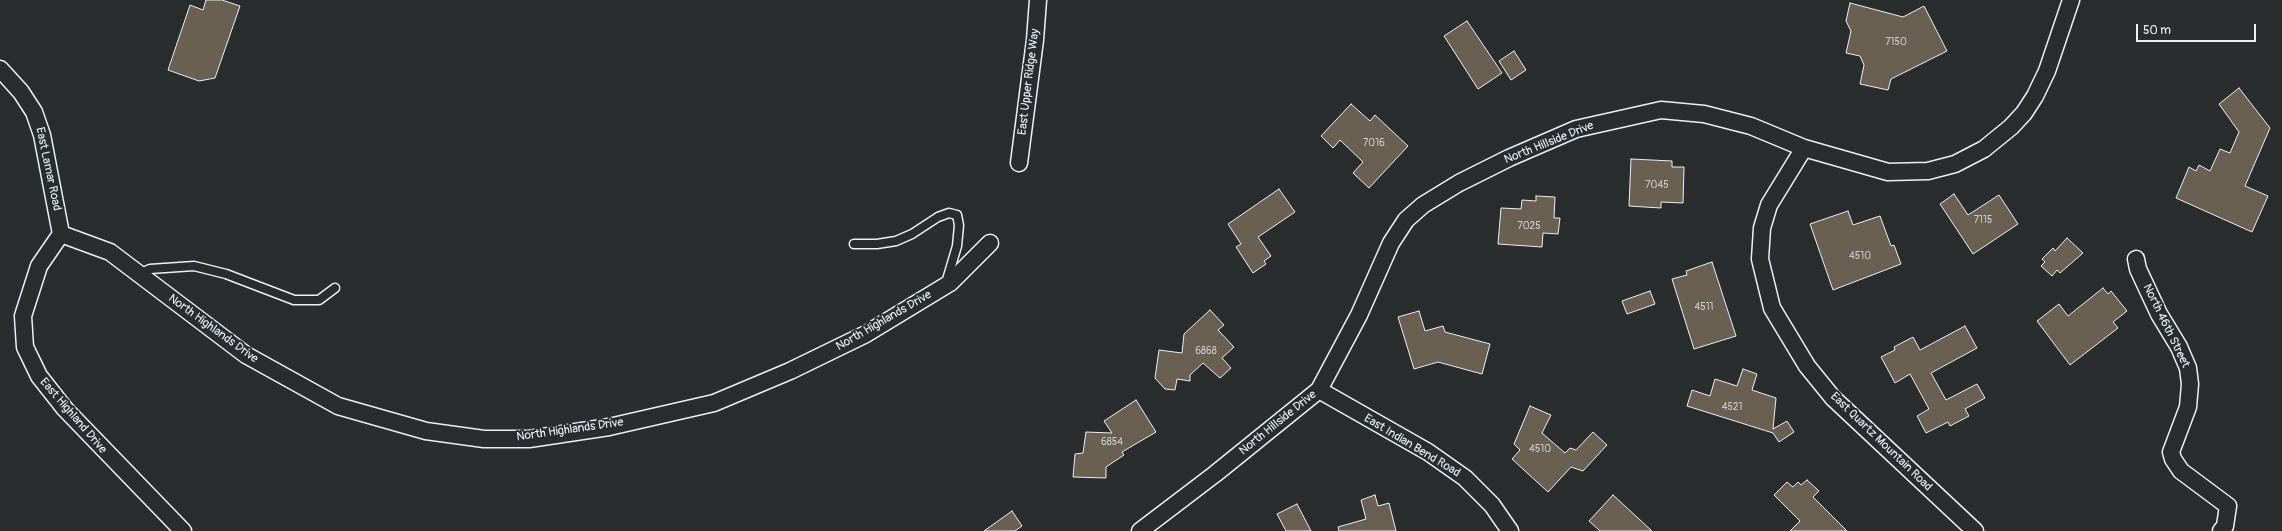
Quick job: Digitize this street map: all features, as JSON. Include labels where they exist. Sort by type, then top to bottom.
[{"type":"street","name":"East Upper Ridge Way","points":[[1019,163],[1035,40],[1038,0]]},
{"type":"street","name":"North Hillside Drive","points":[[1140,531],[1215,474],[1319,390],[1359,315],[1385,254],[1406,220],[1429,201],[1459,183],[1509,158],[1576,129],[1661,110],[1704,114],[1751,126],[1804,148],[1888,172],[1928,171],[1955,164],[1984,149],[2011,127],[2035,96],[2047,71],[2071,0]]},
{"type":"street","name":"East Lamar Road","points":[[0,68],[21,92],[34,112],[42,135],[61,234]]},
{"type":"street","name":"East Quartz Mountain Road","points":[[1804,148],[1769,205],[1762,228],[1760,258],[1772,308],[1807,366],[1833,398],[1975,531]]},
{"type":"street","name":"North Highlands Drive","points":[[61,234],[110,252],[246,355],[338,406],[426,431],[484,439],[529,439],[609,427],[714,403],[790,371],[866,334],[945,286],[990,243]]},
{"type":"street","name":"East Highland Drive","points":[[61,234],[39,266],[23,316],[25,347],[38,376],[65,409],[183,531]]},
{"type":"street","name":"North 46th Street","points":[[2136,259],[2138,270],[2159,314],[2179,347],[2188,368],[2190,384],[2188,408],[2171,452],[2173,459],[2181,471],[2228,506],[2224,526],[2221,531]]},
{"type":"street","name":"East Indian Bend Road","points":[[1319,390],[1428,452],[1460,474],[1492,505],[1510,531]]},
{"type":"lane","points":[[854,244],[877,244],[896,241],[912,234],[938,218],[949,214],[957,215],[959,225],[957,246],[945,286]]},
{"type":"lane","points":[[139,274],[150,269],[194,266],[226,274],[294,300],[319,300],[335,288]]},
{"type":"building","points":[[206,0],[222,0],[240,6],[215,78],[199,81],[168,70],[190,5],[203,10]]},
{"type":"building","points":[[1850,3],[1903,17],[1924,6],[1947,51],[1891,79],[1888,90],[1860,84],[1864,65],[1860,56],[1846,53],[1851,31],[1846,21]]},
{"type":"building","points":[[1467,21],[1502,73],[1478,89],[1444,36]]},
{"type":"building","points":[[1514,51],[1526,70],[1511,80],[1499,61]]},
{"type":"building","points":[[2239,88],[2270,128],[2245,186],[2268,196],[2252,232],[2176,198],[2189,167],[2196,171],[2199,165],[2210,171],[2220,149],[2230,153],[2239,132],[2219,104]]},
{"type":"building","points":[[1351,104],[1370,121],[1375,115],[1408,146],[1369,188],[1353,173],[1363,162],[1340,140],[1333,148],[1321,136]]},
{"type":"building","points":[[1631,159],[1672,161],[1672,167],[1684,167],[1683,203],[1661,202],[1661,208],[1629,206]]},
{"type":"building","points":[[1279,189],[1295,212],[1258,237],[1271,256],[1264,261],[1266,264],[1253,273],[1236,247],[1241,244],[1228,224]]},
{"type":"building","points":[[1954,194],[1968,215],[1999,195],[2018,224],[1973,254],[1940,204]]},
{"type":"building","points":[[1536,196],[1555,197],[1554,218],[1560,218],[1558,234],[1543,233],[1542,247],[1498,244],[1501,208],[1521,209],[1522,200],[1536,201]]},
{"type":"building","points":[[1848,211],[1853,225],[1880,216],[1891,246],[1894,245],[1901,264],[1833,290],[1810,224]]},
{"type":"building","points":[[2067,238],[2083,253],[2060,273],[2057,270],[2052,276],[2041,266],[2045,262],[2042,259],[2053,248],[2055,251]]},
{"type":"building","points":[[1712,262],[1736,336],[1694,349],[1672,279],[1687,275],[1686,271]]},
{"type":"building","points":[[2103,288],[2108,294],[2111,291],[2127,311],[2113,322],[2118,328],[2070,365],[2037,321],[2059,304],[2068,316]]},
{"type":"building","points":[[1650,291],[1655,304],[1627,314],[1622,301]]},
{"type":"building","points":[[1210,310],[1224,325],[1218,330],[1234,347],[1222,358],[1231,368],[1220,378],[1203,363],[1190,375],[1190,381],[1177,379],[1175,390],[1165,389],[1155,378],[1159,350],[1182,353],[1184,334]]},
{"type":"building","points":[[1419,311],[1425,331],[1443,326],[1445,332],[1490,344],[1482,374],[1438,362],[1414,369],[1398,317]]},
{"type":"building","points":[[1965,326],[1977,348],[1931,373],[1946,400],[1977,384],[1985,398],[1965,409],[1969,416],[1950,426],[1948,422],[1926,433],[1917,416],[1929,409],[1910,374],[1895,383],[1881,357],[1895,350],[1894,347],[1913,337],[1920,350]]},
{"type":"building","points":[[1743,369],[1757,374],[1752,390],[1776,398],[1773,429],[1787,421],[1794,432],[1779,442],[1773,433],[1687,406],[1692,390],[1710,396],[1715,379],[1737,386]]},
{"type":"building","points":[[1136,400],[1156,432],[1122,452],[1124,455],[1106,467],[1106,478],[1073,477],[1075,454],[1083,453],[1086,432],[1112,433],[1104,421]]},
{"type":"building","points":[[1530,406],[1551,415],[1542,433],[1565,453],[1570,448],[1576,450],[1593,432],[1607,445],[1583,471],[1571,467],[1548,492],[1512,459],[1520,450],[1514,444]]},
{"type":"building","points":[[1807,480],[1819,491],[1813,497],[1847,531],[1790,531],[1800,521],[1774,495],[1787,482],[1793,487],[1798,482],[1801,485]]},
{"type":"building","points":[[1375,495],[1378,506],[1389,503],[1396,531],[1339,531],[1338,527],[1366,519],[1361,500]]},
{"type":"building","points":[[1613,495],[1652,531],[1600,531],[1589,521]]},
{"type":"building","points":[[1297,504],[1311,531],[1286,531],[1277,514]]},
{"type":"building","points":[[1012,511],[1022,526],[1015,531],[984,531]]}]
